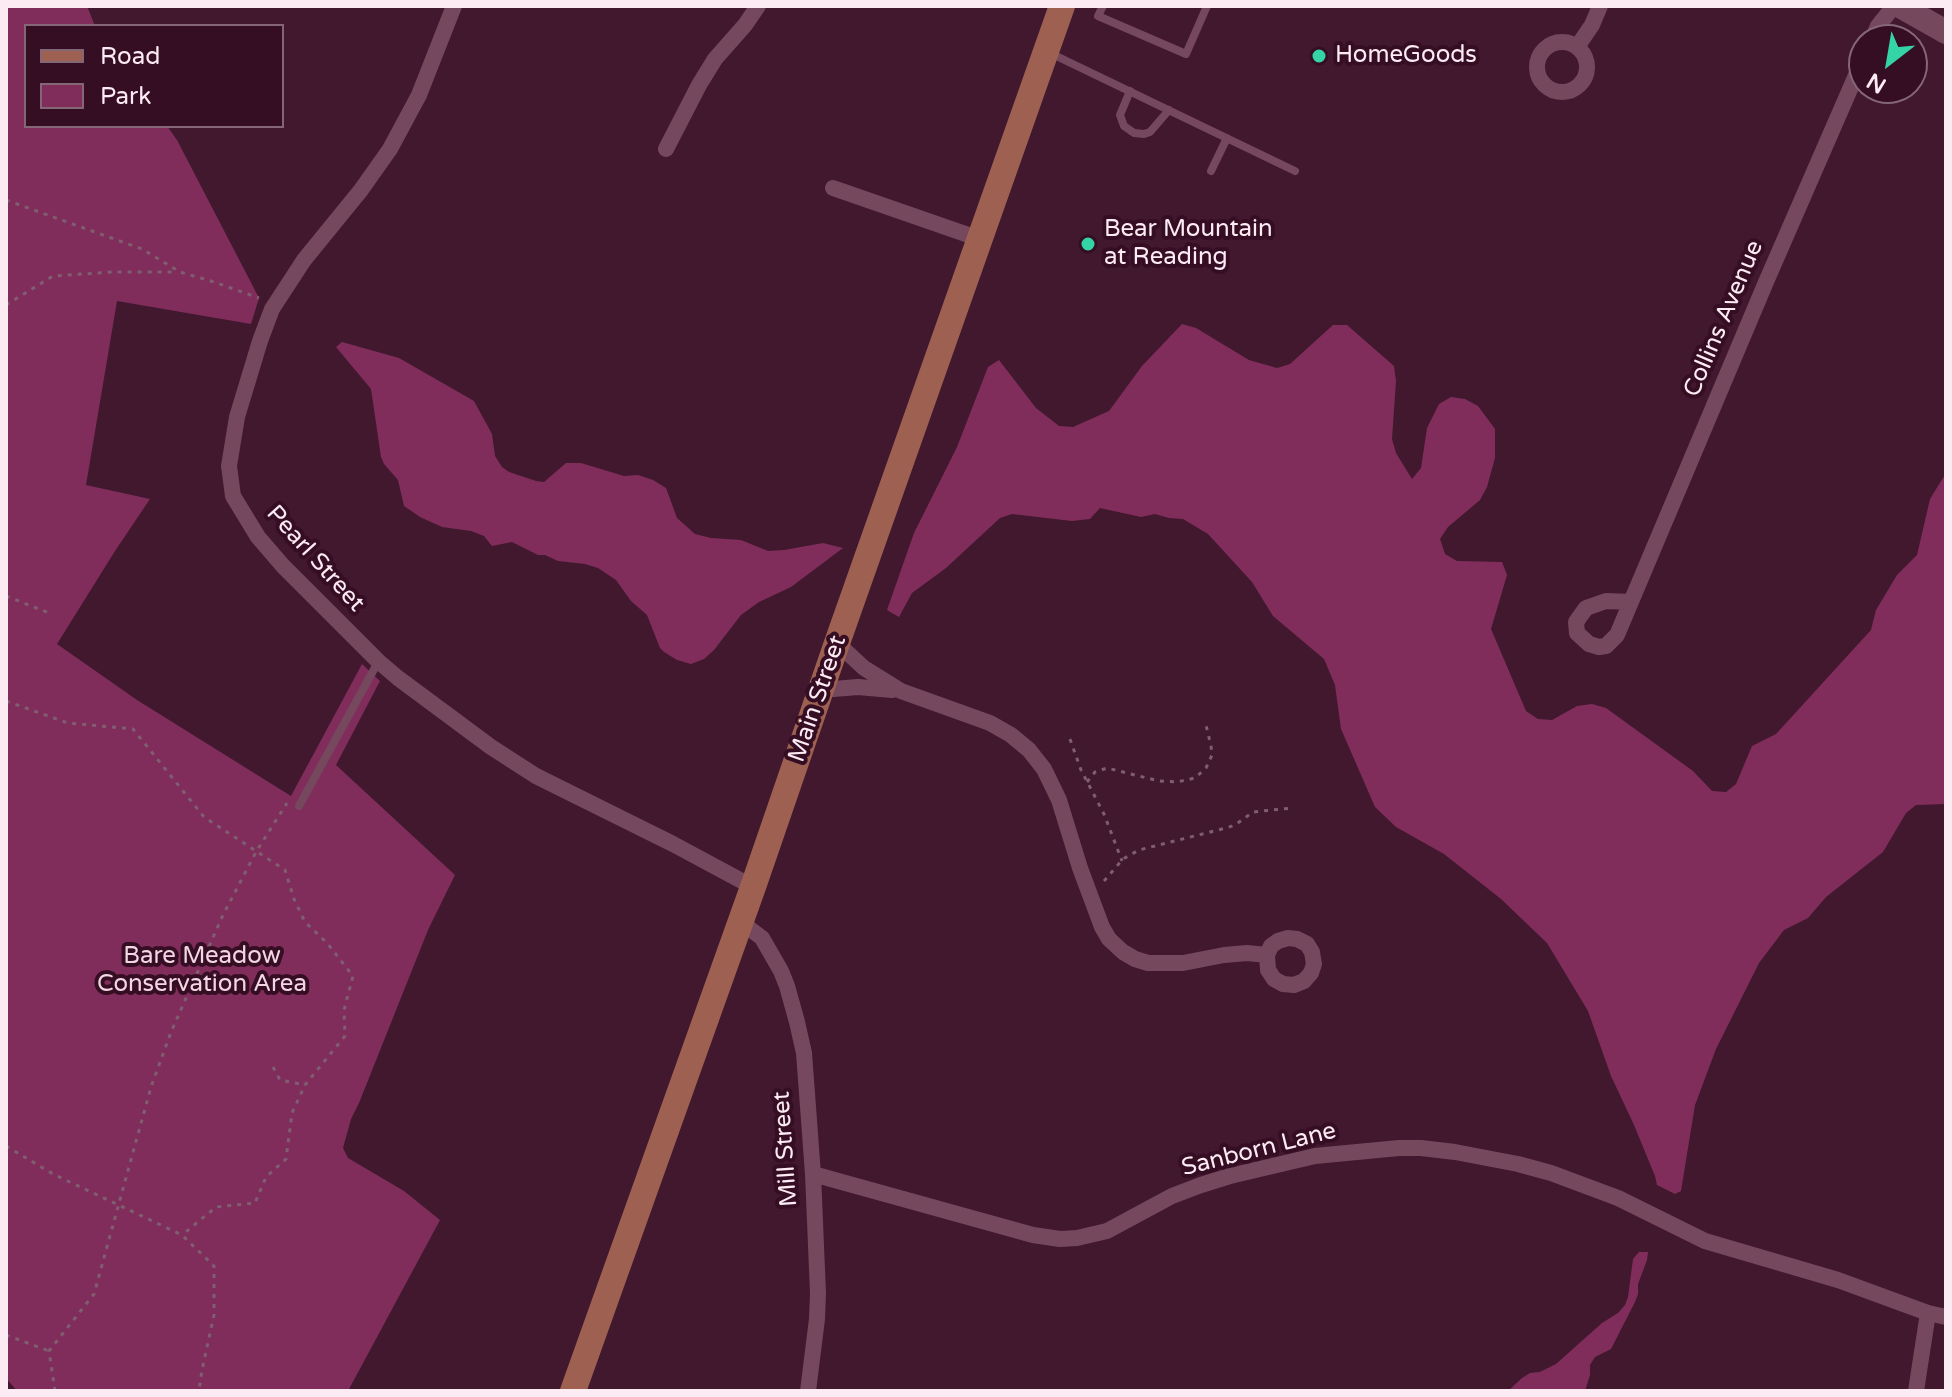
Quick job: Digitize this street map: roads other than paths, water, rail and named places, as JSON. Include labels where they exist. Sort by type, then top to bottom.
[{"type":"main road","points":[[1897,6],[1946,32]]},
{"type":"main road","name":"Main Street","points":[[573,1391],[741,922],[1046,51],[1058,8]]},
{"type":"street","name":"Pearl Street","points":[[454,6],[419,95],[390,149],[298,268],[272,309],[246,383],[231,448],[231,491],[247,522],[283,566],[398,678],[491,747],[536,776],[753,887]]},
{"type":"street","points":[[666,149],[715,59],[758,6]]},
{"type":"street","points":[[1577,47],[1600,6]]},
{"type":"street","points":[[1880,24],[1897,6]]},
{"type":"street","name":"Collins Avenue","points":[[1631,602],[1848,94]]},
{"type":"street","points":[[833,188],[980,239]]},
{"type":"street","points":[[837,643],[864,668],[901,691],[990,723],[1029,750],[1052,782],[1102,927],[1109,939],[1127,954],[1153,964],[1183,963],[1247,953],[1267,955]]},
{"type":"street","points":[[821,690],[858,687],[901,691]]},
{"type":"street","name":"Mill Street","points":[[741,922],[767,945],[787,986],[804,1053],[818,1306],[808,1391]]},
{"type":"street","name":"Sanborn Lane","points":[[813,1174],[1010,1230],[1060,1239],[1107,1231],[1172,1196],[1201,1185],[1315,1156],[1378,1149],[1421,1148],[1455,1152],[1551,1173],[1618,1198],[1705,1241],[1838,1280],[1946,1317]]},
{"type":"street","points":[[1916,1391],[1928,1313]]},
{"type":"lane","points":[[1103,6],[1098,16],[1186,54],[1207,6]]},
{"type":"lane","points":[[1046,51],[1295,171]]},
{"type":"lane","points":[[1130,91],[1120,115],[1124,126],[1134,133],[1150,132],[1169,110]]},
{"type":"lane","points":[[1211,171],[1227,138]]},
{"type":"lane","points":[[299,806],[378,661]]},
{"type":"place","name":"HomeGoods","points":[[1319,56]]},
{"type":"place","name":"Bear Mountain at Reading","points":[[1088,244]]},
{"type":"park label","name":"Bare Meadow Conservation Area","points":[[202,971]]}]
